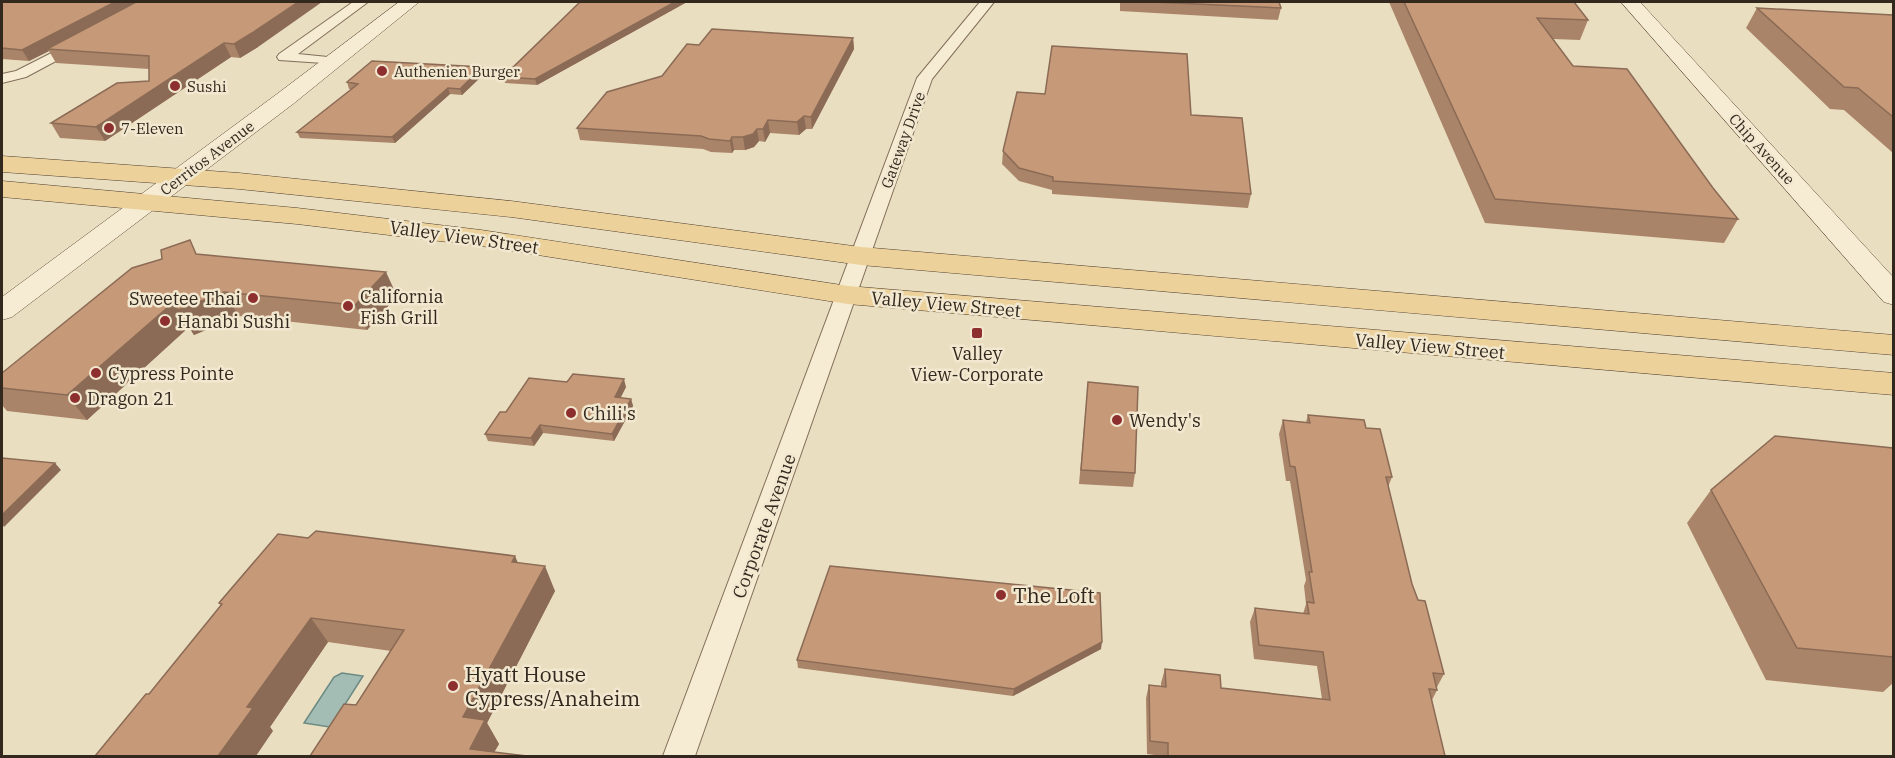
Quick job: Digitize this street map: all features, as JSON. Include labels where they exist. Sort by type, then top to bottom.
[{"type":"main road","name":"Cerritos Avenue","points":[[2,311],[410,2]]},
{"type":"main road","name":"Chip Avenue","points":[[1630,2],[1893,296]]},
{"type":"main road","name":"Valley View Street","points":[[2,164],[239,181],[511,209],[861,256],[1893,345]]},
{"type":"main road","name":"Valley View Street","points":[[2,189],[297,216],[481,238],[848,295],[1893,384]]},
{"type":"street","points":[[333,61],[284,57],[361,2]]},
{"type":"street","name":"Gateway Drive","points":[[848,295],[925,78],[987,2]]},
{"type":"street","points":[[2,79],[21,74],[93,35]]},
{"type":"street","name":"Corporate Avenue","points":[[679,756],[848,295]]},
{"type":"water","points":[[342,673],[363,676],[342,709],[336,728],[304,723],[334,677]]},
{"type":"building","points":[[2,2],[115,2],[22,50],[2,48]]},
{"type":"building","points":[[136,2],[298,2],[234,44],[224,43],[96,127],[51,123],[117,83],[149,81],[149,56],[47,49]]},
{"type":"building","points":[[580,2],[675,2],[535,79],[503,77]]},
{"type":"building","points":[[1154,2],[1279,2],[1281,8]]},
{"type":"building","points":[[1404,2],[1574,2],[1588,20],[1537,18],[1573,66],[1627,69],[1738,219],[1495,199]]},
{"type":"building","points":[[1757,8],[1893,15],[1893,117],[1858,88],[1844,87]]},
{"type":"building","points":[[712,29],[853,38],[811,117],[804,116],[797,122],[768,120],[763,129],[757,129],[753,134],[743,137],[732,137],[730,141],[701,136],[577,128],[607,92],[662,76],[687,44],[699,45]]},
{"type":"building","points":[[1052,46],[1187,54],[1191,115],[1242,118],[1251,194],[1053,181],[1053,177],[1019,168],[1003,151],[1017,92],[1045,94]]},
{"type":"building","points":[[372,61],[482,67],[460,89],[448,88],[392,137],[297,132],[358,84],[347,82]]},
{"type":"building","points":[[190,240],[196,254],[386,272],[355,305],[224,292],[178,310],[174,302],[67,395],[2,388],[2,373],[132,268],[162,259],[161,250]]},
{"type":"building","name":"Chili's","points":[[573,374],[624,379],[615,397],[631,399],[612,434],[540,425],[531,438],[485,434],[500,412],[506,412],[529,378],[567,382]]},
{"type":"building","points":[[1088,382],[1138,387],[1135,473],[1081,470]]},
{"type":"building","points":[[1308,415],[1364,420],[1366,428],[1380,429],[1392,477],[1386,477],[1412,584],[1418,600],[1425,601],[1444,674],[1433,673],[1437,690],[1429,689],[1445,756],[1168,756],[1168,743],[1150,741],[1149,685],[1166,687],[1165,669],[1220,675],[1221,688],[1330,700],[1323,652],[1259,645],[1255,608],[1309,614],[1307,602],[1314,603],[1309,572],[1312,572],[1295,467],[1290,466],[1283,420],[1310,423]]},
{"type":"building","points":[[1775,436],[1893,448],[1893,657],[1797,648],[1711,490]]},
{"type":"building","points":[[2,458],[55,463],[2,515]]},
{"type":"building","name":"Hyatt House Cypress/Anaheim","points":[[316,531],[515,556],[512,562],[545,566],[463,717],[485,720],[470,749],[527,756],[310,756],[344,704],[356,705],[404,630],[311,618],[247,707],[253,708],[218,756],[95,756],[146,694],[149,694],[222,604],[219,603],[278,534],[308,538]]},
{"type":"building","points":[[830,566],[1100,593],[1102,642],[1014,689],[797,660]]},
{"type":"place","name":"Authenien Burger","points":[[382,71]]},
{"type":"place","name":"Sushi","points":[[175,86]]},
{"type":"place","name":"7-Eleven","points":[[109,128]]},
{"type":"place","name":"Sweetee Thai","points":[[253,298]]},
{"type":"place","name":"California Fish Grill","points":[[348,306]]},
{"type":"place","name":"Hanabi Sushi","points":[[165,321]]},
{"type":"place","name":"Valley View-Corporate","points":[[977,333]]},
{"type":"place","name":"Cypress Pointe","points":[[96,373]]},
{"type":"place","name":"Dragon 21","points":[[75,398]]},
{"type":"place","name":"Chili's","points":[[571,413]]},
{"type":"place","name":"Wendy's","points":[[1117,420]]},
{"type":"place","name":"The Loft","points":[[1001,595]]},
{"type":"place","name":"Hyatt House Cypress/Anaheim","points":[[453,686]]}]
